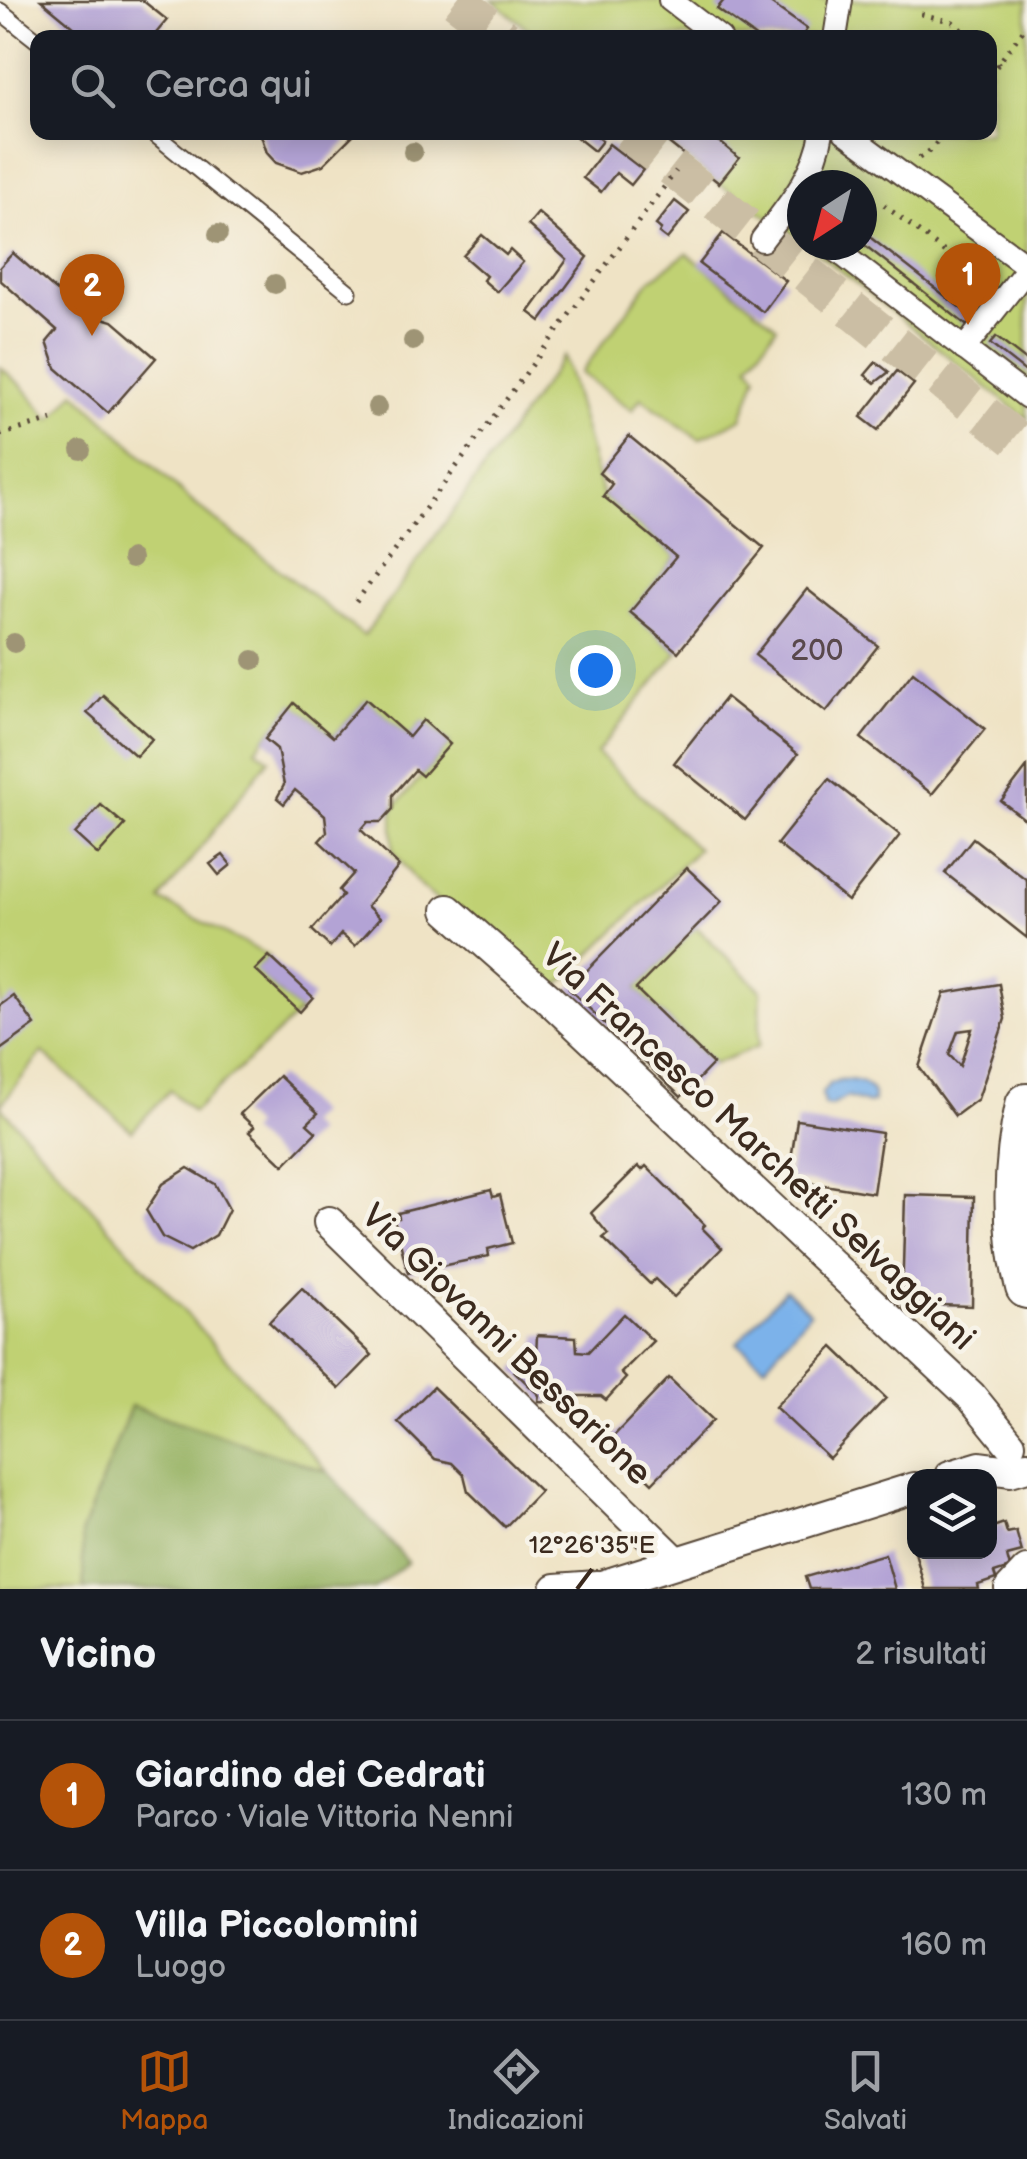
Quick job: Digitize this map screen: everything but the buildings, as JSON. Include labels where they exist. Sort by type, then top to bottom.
[{"type":"main road","points":[[1027,1105],[1016,1154],[1021,1263],[1027,1287]]},
{"type":"street","points":[[670,0],[709,30]]},
{"type":"street","points":[[835,30],[840,0]]},
{"type":"street","points":[[782,223],[808,176],[821,140]]},
{"type":"street","points":[[856,140],[1027,268],[964,349]]},
{"type":"street","points":[[849,260],[1027,397]]},
{"type":"street","name":"Via Francesco Marchetti Selvaggiani","points":[[448,910],[971,1396],[1021,1450]]},
{"type":"street","name":"Via Giovanni Bessarione","points":[[328,1222],[676,1562]]},
{"type":"street","points":[[997,1471],[1010,1471],[1021,1450]]},
{"type":"street","points":[[556,1589],[634,1582],[676,1562],[907,1490]]},
{"type":"street","points":[[1010,1589],[1027,1572]]},
{"type":"lane","points":[[0,10],[30,34]]},
{"type":"lane","points":[[162,140],[350,292]]},
{"type":"path","points":[[921,14],[953,22],[962,30]]},
{"type":"path","points":[[997,67],[1027,25]]},
{"type":"path","points":[[898,170],[931,150],[939,140]]},
{"type":"path","points":[[356,602],[676,171]]},
{"type":"path","points":[[884,205],[1004,298]]},
{"type":"path","points":[[0,435],[52,420]]},
{"type":"green space","points":[[492,0],[1027,0],[1027,419],[827,260],[877,260],[877,170],[787,170],[787,230],[664,140],[997,140],[997,30],[529,30]]},
{"type":"green space","points":[[687,253],[777,327],[749,364],[757,375],[742,418],[699,439],[641,398],[632,410],[581,373],[650,280]]},
{"type":"green space","points":[[564,356],[603,496],[676,557],[631,612],[678,652],[597,753],[698,849],[547,997],[417,883],[393,850],[393,809],[450,744],[423,721],[409,737],[366,700],[333,737],[294,704],[256,749],[269,759],[160,900],[269,956],[256,970],[300,1012],[193,1112],[170,1090],[132,1131],[42,1052],[0,1106],[0,367],[51,420],[75,392],[191,501],[364,636]]},
{"type":"green space","points":[[696,927],[761,990],[759,1046],[713,1064],[636,989]]},
{"type":"green space","points":[[0,1106],[328,1472],[131,1406],[82,1532],[84,1589],[0,1589]]},
{"type":"green space","points":[[131,1406],[328,1472],[408,1562],[374,1589],[84,1589],[82,1532]]},
{"type":"water","points":[[839,1080],[867,1086],[874,1102],[847,1097],[831,1106],[824,1105],[822,1093]]},
{"type":"water","points":[[785,1289],[810,1312],[765,1366],[737,1343]]},
{"type":"tunnel","points":[[456,0],[495,30]]},
{"type":"tunnel","points":[[637,140],[1027,448]]},
{"type":"place","name":"Giardino dei Cedrati","points":[[968,325]]},
{"type":"place","name":"Villa Piccolomini","points":[[92,336]]}]
